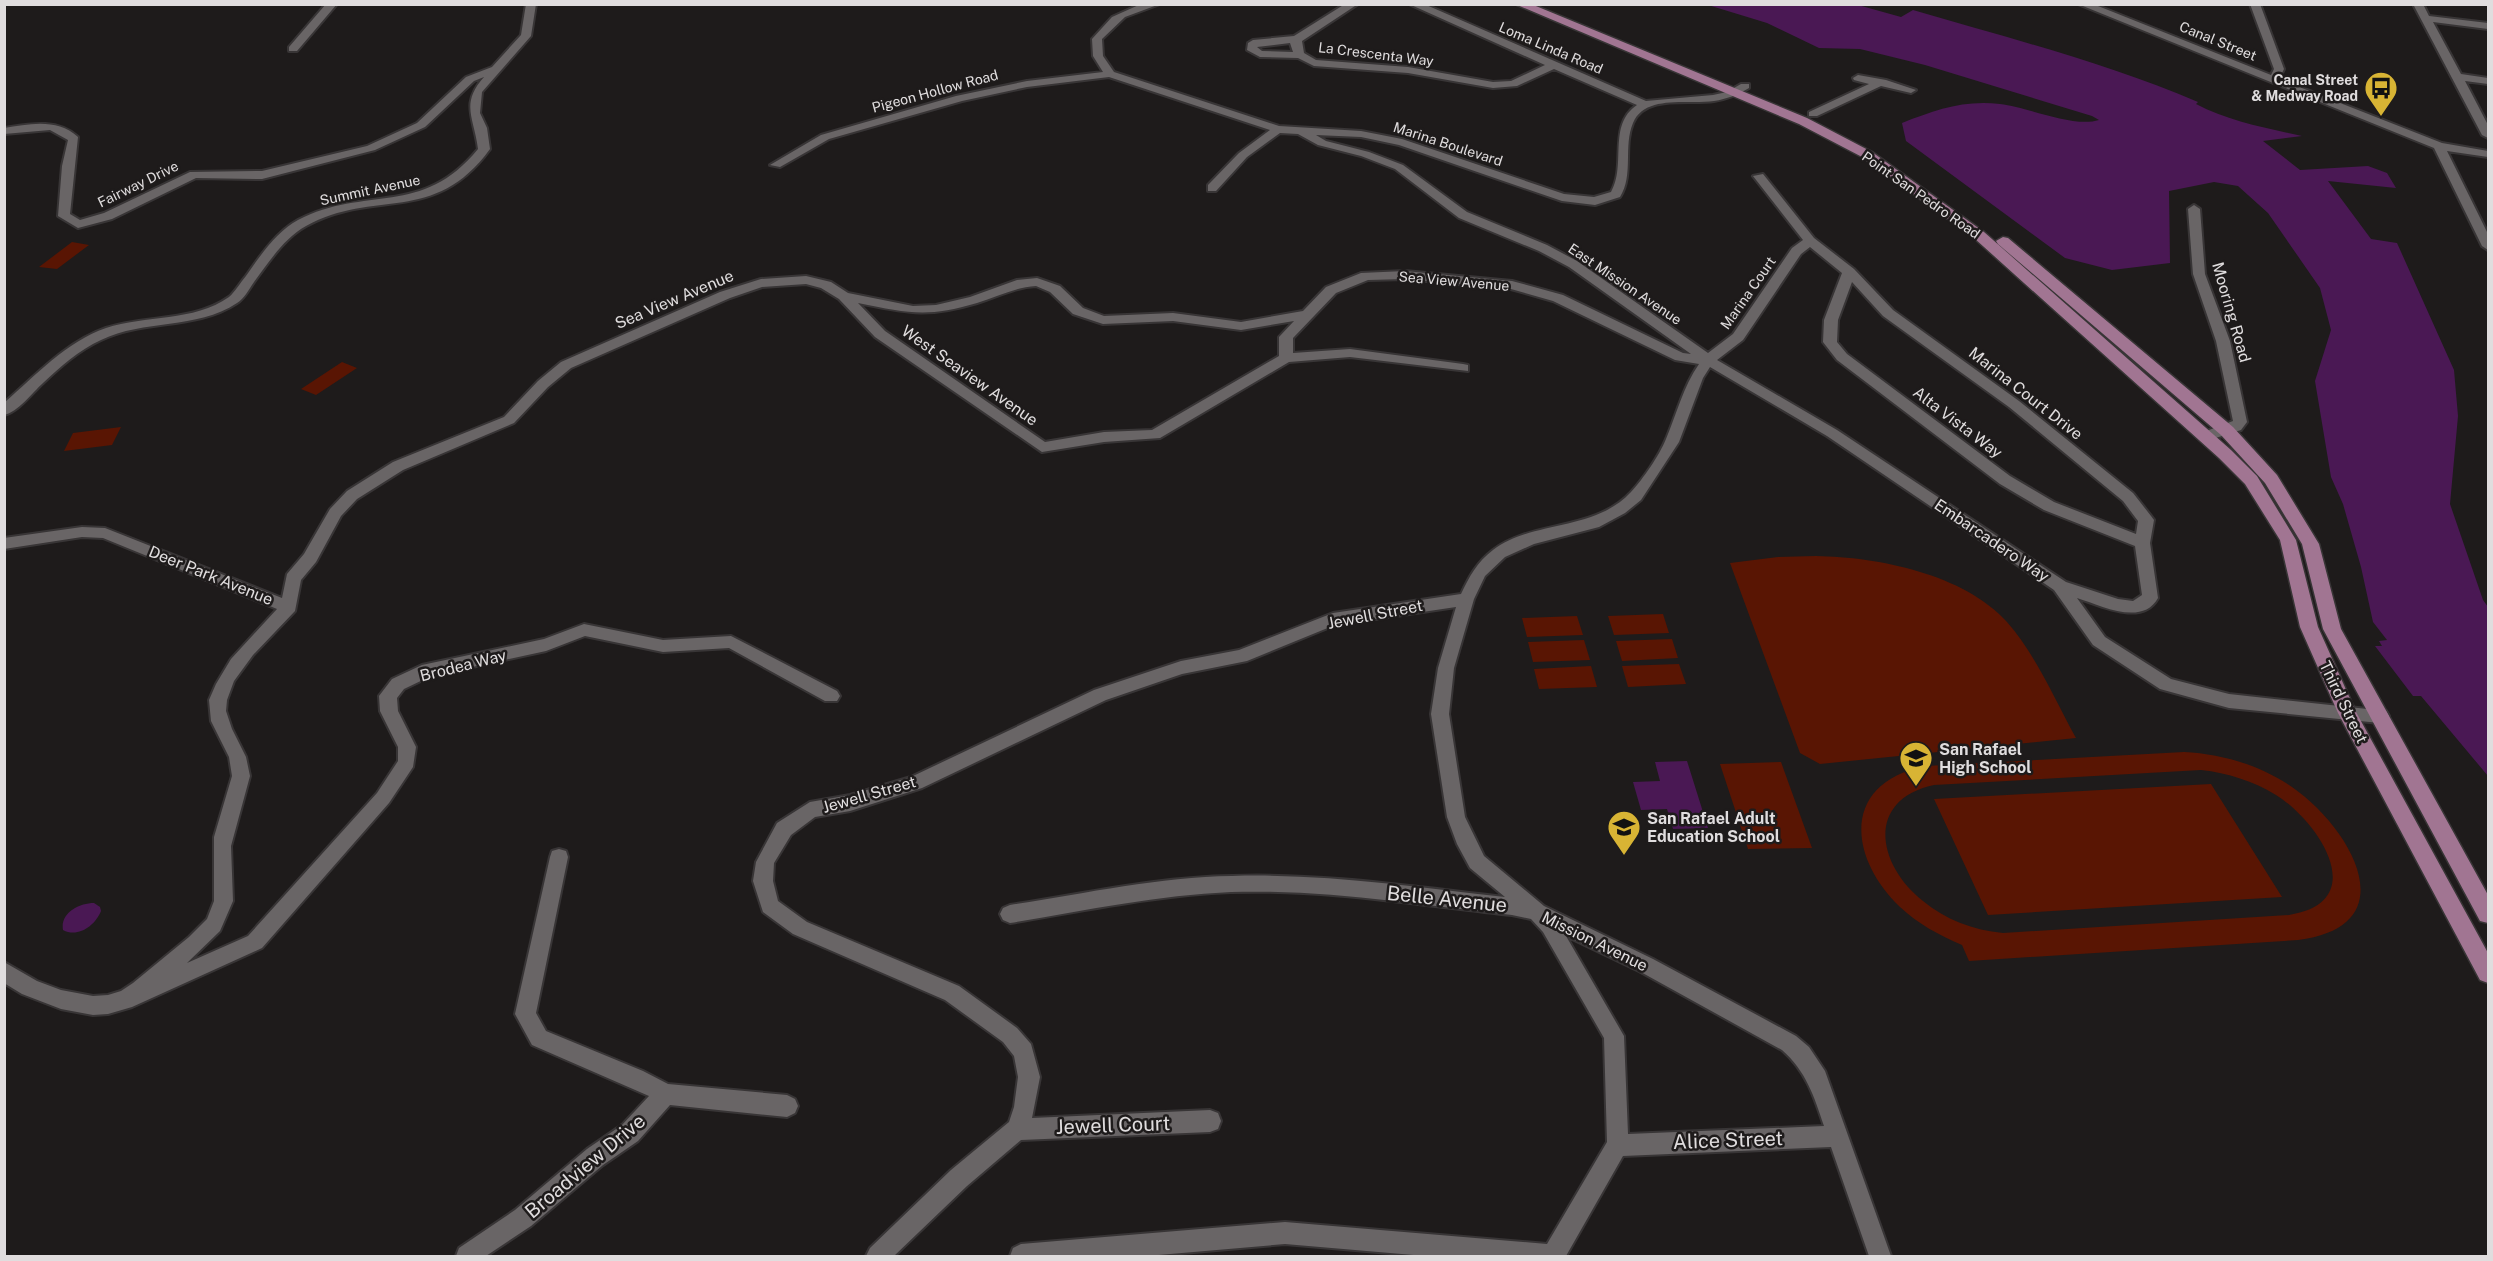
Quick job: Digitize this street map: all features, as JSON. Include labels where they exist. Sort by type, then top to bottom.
[{"type":"main road","name":"Point San Pedro Road","points":[[1543,4],[1741,90],[1868,155],[1908,181],[1979,235],[2206,435]]},
{"type":"main road","name":"Point San Pedro Road","points":[[1528,6],[1741,90],[1812,114],[1879,150],[1981,223],[2047,275],[2227,431]]},
{"type":"main road","name":"Third Street","points":[[2227,431],[2271,479],[2292,510],[2310,544],[2332,629],[2488,914]]},
{"type":"main road","name":"Third Street","points":[[2206,435],[2251,480],[2288,540],[2309,627],[2348,713],[2488,973]]},
{"type":"street","points":[[293,49],[332,4]]},
{"type":"street","name":"Summit Avenue","points":[[4,411],[82,344],[110,331],[199,317],[225,306],[235,299],[289,232],[301,224],[335,210],[401,201],[438,190],[463,174],[484,149],[481,128],[474,113],[481,83],[526,36],[531,4]]},
{"type":"street","points":[[1110,74],[1098,56],[1097,39],[1102,31],[1107,24],[1122,14],[1155,4]]},
{"type":"street","name":"La Crescenta Way","points":[[1353,4],[1297,39],[1263,40],[1253,43],[1251,48],[1260,54],[1300,55],[1314,63],[1329,66],[1408,70],[1493,85],[1514,84],[1554,65]]},
{"type":"street","name":"Loma Linda Road","points":[[1414,4],[1644,104]]},
{"type":"street","points":[[2255,4],[2279,69],[2277,75],[2272,79]]},
{"type":"street","points":[[2418,4],[2488,135]]},
{"type":"street","name":"Canal Street","points":[[2085,5],[2439,146],[2488,154]]},
{"type":"street","points":[[2425,18],[2488,26]]},
{"type":"street","name":"La Crescenta Way","points":[[1297,39],[1295,44],[1300,55]]},
{"type":"street","name":"Fairway Drive","points":[[4,131],[40,126],[68,132],[74,139],[68,166],[64,216],[78,224],[108,216],[184,177],[203,173],[262,175],[371,148],[421,124],[470,79],[494,69]]},
{"type":"street","name":"Marina Boulevard","points":[[1110,74],[1278,129],[1361,134],[1402,142],[1562,197],[1595,201],[1616,194],[1620,186],[1628,117],[1644,104]]},
{"type":"street","name":"Pigeon Hollow Road","points":[[776,165],[825,137],[960,98],[1027,84],[1110,74]]},
{"type":"street","points":[[2457,77],[2488,81]]},
{"type":"street","points":[[1858,78],[1911,90]]},
{"type":"street","points":[[1812,114],[1882,82]]},
{"type":"street","points":[[1644,104],[1672,100],[1718,99],[1741,90]]},
{"type":"street","points":[[1212,188],[1243,155],[1278,129]]},
{"type":"street","name":"East Mission Avenue","points":[[1300,130],[1322,142],[1365,154],[1399,167],[1462,215],[1543,248],[1573,264],[1707,360]]},
{"type":"street","points":[[2439,146],[2488,246]]},
{"type":"street","name":"Marina Court Drive","points":[[1759,176],[1810,242],[1849,272],[1888,313],[1933,343],[2014,404],[2128,497],[2146,520],[2142,543],[2150,598],[2135,607],[2118,605],[2060,586]]},
{"type":"street","name":"Mooring Road","points":[[2194,209],[2199,274],[2223,341],[2240,422],[2236,427],[2227,431]]},
{"type":"street","name":"Marina Court","points":[[1707,360],[1738,337],[1796,251],[1801,245],[1810,242]]},
{"type":"street","name":"Alta Vista Way","points":[[1849,272],[1832,320],[1830,342],[1842,357],[2005,480],[2049,507],[2142,543]]},
{"type":"street","name":"Sea View Avenue","points":[[1286,358],[1286,337],[1331,290],[1366,276],[1405,275],[1512,285],[1557,298],[1680,357],[1707,360]]},
{"type":"street","name":"Sea View Avenue","points":[[289,607],[293,578],[310,558],[335,513],[352,495],[398,466],[509,420],[543,384],[566,365],[725,295],[761,283],[806,280],[826,285],[844,296],[898,308],[936,309],[974,300],[1022,283],[1037,282],[1055,289],[1078,311],[1103,320],[1173,318],[1241,326],[1305,315]]},
{"type":"street","name":"West Seaview Avenue","points":[[844,296],[880,334],[1042,447],[1104,437],[1155,435],[1286,358]]},
{"type":"street","points":[[1286,358],[1350,353],[1463,368]]},
{"type":"street","name":"Embarcadero Way","points":[[1707,360],[1832,433],[2060,586],[2099,640],[2166,684],[2229,701],[2380,716]]},
{"type":"street","name":"Mission Avenue","points":[[1707,360],[1696,378],[1672,442],[1636,496],[1594,523],[1529,540],[1499,552],[1479,573],[1466,599],[1446,668],[1440,714],[1456,817],[1466,844],[1477,862],[1537,912],[1646,965],[1789,1043],[1802,1054],[1818,1078],[1880,1257]]},
{"type":"street","points":[[2206,435],[2227,431]]},
{"type":"street","name":"Deer Park Avenue","points":[[4,544],[82,532],[105,533],[289,607],[240,661],[223,685],[218,700],[218,722],[236,753],[241,774],[237,800],[222,845],[225,897],[219,917],[203,938],[124,1000],[102,1007],[72,1004],[18,982],[4,971]]},
{"type":"street","name":"Jewell Street","points":[[1017,1129],[1025,1107],[1029,1077],[1024,1051],[1010,1035],[952,993],[800,928],[770,906],[763,881],[765,862],[784,829],[810,810],[850,803],[916,783],[1100,695],[1181,668],[1241,656],[1333,619],[1466,599]]},
{"type":"street","name":"Brodea Way","points":[[124,1000],[255,942],[383,798],[407,762],[407,747],[388,711],[388,696],[398,684],[428,670],[546,645],[584,630],[663,646],[731,642],[831,696]]},
{"type":"street","points":[[559,857],[525,1014],[539,1038],[636,1078],[666,1094],[788,1106]]},
{"type":"street","name":"Belle Avenue","points":[[1010,914],[1161,891],[1230,884],[1312,885],[1486,902],[1537,912]]},
{"type":"street","points":[[1021,1257],[1285,1233],[1553,1256],[1618,1145],[1614,1036],[1550,926],[1537,912]]},
{"type":"street","name":"Broadview Drive","points":[[467,1257],[523,1218],[595,1157],[630,1133],[666,1094]]},
{"type":"street","name":"Jewell Court","points":[[1017,1129],[1210,1121]]},
{"type":"street","points":[[878,1257],[959,1178],[1017,1129]]},
{"type":"street","name":"Alice Street","points":[[1618,1145],[1839,1136]]},
{"type":"shaded area","points":[[1708,5],[1858,5],[1901,17],[1913,10],[2128,75],[2198,102],[2196,104],[2208,110],[2234,119],[2302,136],[2263,141],[2300,170],[2368,166],[2387,173],[2396,188],[2328,181],[2371,239],[2397,243],[2454,370],[2458,416],[2450,504],[2483,600],[2488,607],[2488,776],[2421,696],[2413,696],[2375,646],[2382,646],[2379,641],[2387,640],[2373,622],[2361,567],[2343,504],[2331,477],[2315,381],[2331,330],[2320,288],[2268,213],[2238,186],[2214,182],[2169,191],[2170,263],[2112,270],[2065,258],[1906,141],[1902,123],[1950,107],[1973,103],[2000,104],[2076,121],[2099,120],[1925,65],[1860,49],[1819,48],[1767,23]]},
{"type":"shaded area","points":[[72,242],[89,245],[57,269],[39,267]]},
{"type":"shaded area","points":[[342,362],[357,368],[316,395],[301,389]]},
{"type":"shaded area","points":[[121,427],[112,445],[64,451],[73,433]]},
{"type":"shaded area","points":[[1816,556],[1866,560],[1919,571],[1944,580],[1989,605],[2007,622],[2027,649],[2076,738],[1820,764],[1800,753],[1730,563],[1778,557]]},
{"type":"shaded area","points":[[1663,614],[1669,633],[1614,635],[1608,616]]},
{"type":"shaded area","points":[[1577,616],[1583,635],[1527,637],[1522,618]]},
{"type":"shaded area","points":[[1672,639],[1678,658],[1622,661],[1616,641]]},
{"type":"shaded area","points":[[1584,640],[1590,660],[1533,662],[1528,642]]},
{"type":"shaded area","points":[[1679,664],[1686,684],[1628,687],[1622,666]]},
{"type":"shaded area","points":[[1591,666],[1597,687],[1539,689],[1534,669]]},
{"type":"shaded area","points":[[2184,752],[2212,755],[2240,762],[2280,779],[2292,787],[2313,804],[2333,826],[2349,849],[2358,873],[2360,896],[2352,916],[2332,931],[2298,940],[1969,961],[1962,945],[1929,929],[1900,907],[1882,887],[1870,866],[1863,844],[1862,823],[1867,804],[1879,788],[1899,775],[1926,766]],"holes":[[[2211,771],[2240,778],[2267,790],[2292,807],[2308,823],[2321,841],[2330,860],[2333,878],[2328,895],[2314,907],[2289,915],[2003,933],[1960,923],[1932,908],[1907,886],[1888,852],[1885,835],[1888,819],[1897,804],[1912,793],[1934,785]]]},
{"type":"shaded area","points":[[1687,761],[1708,828],[1673,829],[1667,809],[1641,810],[1633,782],[1660,781],[1655,762]]},
{"type":"shaded area","points":[[1781,762],[1812,848],[1748,849],[1720,764]]},
{"type":"shaded area","points":[[2211,784],[2282,897],[1988,915],[1934,799]]},
{"type":"shaded area","points":[[94,903],[100,907],[101,911],[90,926],[74,933],[63,930],[64,919],[72,910]]},
{"type":"place","name":"Canal Street & Medway Road","points":[[2381,117]]},
{"type":"place","name":"San Rafael High School","points":[[1916,787]]},
{"type":"place","name":"San Rafael Adult Education School","points":[[1624,856]]}]
